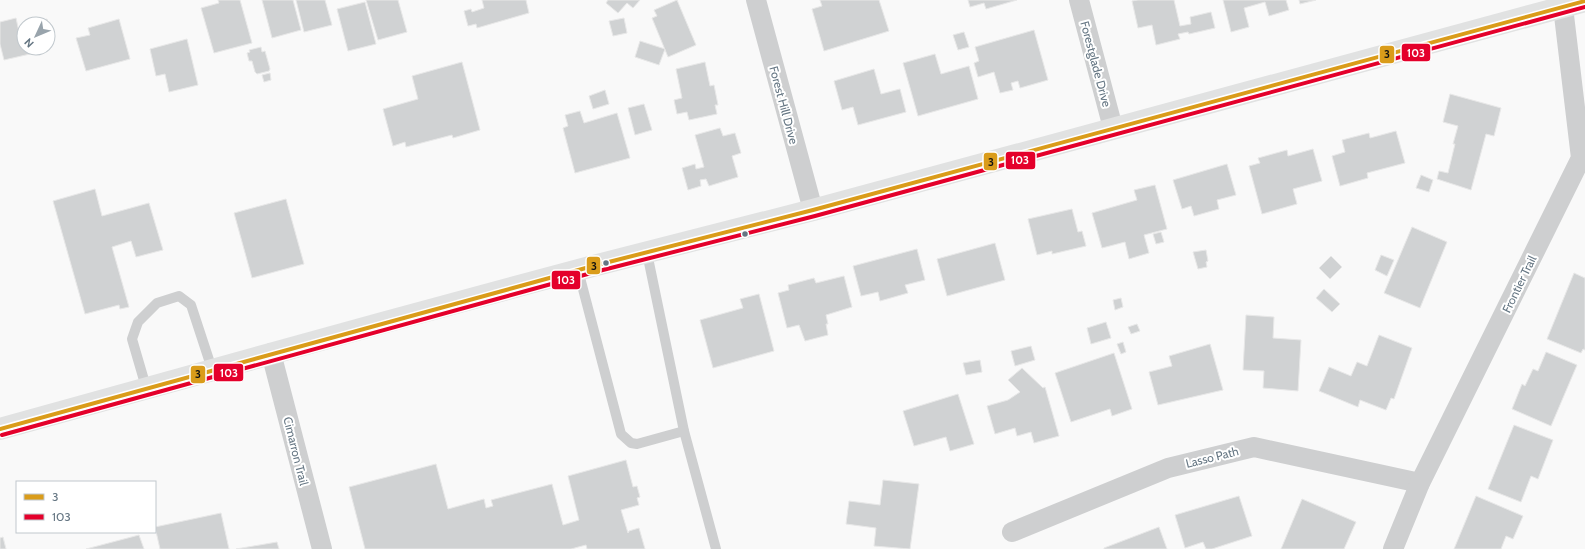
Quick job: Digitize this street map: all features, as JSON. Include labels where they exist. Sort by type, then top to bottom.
[{"type":"main road","points":[[0,429],[146,387],[578,270],[813,210],[1585,1]]},
{"type":"street","name":"Forest Hill Drive","points":[[756,0],[813,210]]},
{"type":"street","name":"Forestglade Drive","points":[[1079,0],[1114,128]]},
{"type":"street","name":"Frontier Trail","points":[[1393,549],[1420,484],[1581,158],[1563,7]]},
{"type":"street","name":"Cimarron Trail","points":[[271,353],[322,549]]},
{"type":"street","name":"Lasso Path","points":[[1012,532],[1168,468],[1254,447],[1420,484]]},
{"type":"lane","points":[[647,253],[684,431],[716,549]]},
{"type":"lane","points":[[578,270],[621,434],[631,443],[636,444],[684,431]]},
{"type":"lane","points":[[146,387],[132,339],[138,322],[157,303],[179,296],[191,305],[212,369]]},
{"type":"building","points":[[218,0],[240,0],[252,43],[214,53],[201,8],[219,3]]},
{"type":"building","points":[[262,0],[293,0],[301,30],[272,38]]},
{"type":"building","points":[[296,0],[325,0],[332,25],[304,32]]},
{"type":"building","points":[[366,0],[398,0],[407,32],[378,40]]},
{"type":"building","points":[[482,0],[526,0],[529,13],[477,28],[476,24],[468,26],[464,11],[471,9],[472,12],[484,8]]},
{"type":"building","points":[[608,0],[640,0],[633,8],[627,3],[618,13],[606,3]]},
{"type":"building","points":[[677,0],[696,45],[668,57],[652,18],[657,16],[654,10]]},
{"type":"building","points":[[820,0],[879,0],[889,31],[824,51],[812,9],[822,6]]},
{"type":"building","points":[[968,0],[1017,0],[986,9],[984,3],[970,7]]},
{"type":"building","points":[[1174,0],[1180,26],[1191,24],[1190,17],[1211,12],[1215,28],[1189,34],[1188,32],[1178,34],[1180,39],[1156,45],[1152,25],[1138,28],[1132,1]]},
{"type":"building","points":[[1223,0],[1286,0],[1289,10],[1269,16],[1265,2],[1244,8],[1249,27],[1231,32]]},
{"type":"building","points":[[1299,0],[1316,0],[1300,4]]},
{"type":"building","points":[[365,2],[376,44],[348,51],[337,9]]},
{"type":"building","points":[[16,18],[16,56],[21,56],[4,60],[0,44],[0,22]]},
{"type":"building","points":[[624,18],[627,33],[613,36],[609,21]]},
{"type":"building","points":[[119,19],[130,59],[86,71],[76,38],[90,35],[88,28]]},
{"type":"building","points":[[1034,30],[1048,80],[1020,88],[1018,81],[1011,83],[1013,90],[1000,93],[994,72],[978,77],[974,63],[979,61],[975,47]]},
{"type":"building","points":[[964,32],[969,47],[958,50],[953,35]]},
{"type":"building","points":[[187,39],[198,85],[169,92],[165,74],[156,76],[150,49]]},
{"type":"building","points":[[640,41],[665,49],[659,65],[635,57]]},
{"type":"building","points":[[261,47],[262,52],[265,51],[270,69],[269,71],[257,74],[252,61],[249,61],[247,53],[250,52],[249,50]]},
{"type":"building","points":[[935,54],[941,74],[969,66],[978,99],[918,116],[903,63]]},
{"type":"building","points":[[462,62],[480,130],[453,138],[452,135],[406,147],[405,142],[393,146],[383,109],[418,99],[412,76]]},
{"type":"building","points":[[705,62],[710,86],[714,85],[718,105],[715,105],[717,114],[689,120],[687,112],[677,114],[674,100],[682,98],[676,69]]},
{"type":"building","points":[[874,69],[881,94],[900,89],[906,112],[858,125],[853,107],[842,110],[834,81]]},
{"type":"building","points":[[270,73],[271,80],[264,82],[262,75]]},
{"type":"building","points":[[605,90],[609,104],[593,109],[589,96]]},
{"type":"building","points":[[1450,94],[1501,108],[1494,136],[1486,134],[1471,190],[1437,179],[1439,171],[1448,173],[1458,126],[1443,122]]},
{"type":"building","points":[[644,104],[652,130],[635,135],[628,108]]},
{"type":"building","points":[[580,111],[584,123],[617,113],[630,158],[575,173],[563,128],[568,126],[565,115]]},
{"type":"building","points":[[720,128],[723,136],[735,133],[741,153],[732,156],[738,177],[709,186],[706,179],[700,180],[701,186],[688,190],[682,168],[695,164],[696,169],[704,167],[695,135]]},
{"type":"building","points":[[1396,131],[1405,163],[1367,173],[1368,178],[1340,186],[1332,156],[1345,152],[1342,140],[1369,133],[1370,138]]},
{"type":"building","points":[[1313,149],[1322,181],[1293,189],[1297,204],[1262,214],[1249,166],[1260,163],[1258,158],[1287,150],[1288,156]]},
{"type":"building","points":[[1227,164],[1236,195],[1217,200],[1219,209],[1194,216],[1191,206],[1182,209],[1173,180]]},
{"type":"building","points":[[1421,175],[1433,180],[1429,192],[1416,188]]},
{"type":"building","points":[[1155,185],[1167,229],[1144,235],[1149,253],[1129,259],[1125,242],[1102,248],[1092,213],[1137,200],[1134,190]]},
{"type":"building","points":[[95,189],[102,216],[149,203],[163,250],[136,257],[131,241],[112,247],[129,307],[120,309],[119,305],[85,314],[53,201]]},
{"type":"building","points":[[286,199],[304,264],[252,278],[234,213]]},
{"type":"building","points":[[1072,209],[1078,232],[1082,231],[1086,246],[1052,254],[1052,251],[1037,255],[1028,219]]},
{"type":"building","points":[[1412,227],[1447,242],[1420,308],[1384,293]]},
{"type":"building","points":[[1161,232],[1164,242],[1156,244],[1153,234]]},
{"type":"building","points":[[995,243],[1005,280],[947,296],[937,259]]},
{"type":"building","points":[[917,249],[925,280],[905,285],[908,293],[880,301],[878,292],[861,296],[853,266]]},
{"type":"building","points":[[1206,250],[1208,261],[1206,262],[1207,267],[1198,269],[1193,252]]},
{"type":"building","points":[[1381,255],[1394,260],[1387,276],[1375,270]]},
{"type":"building","points":[[1331,256],[1342,267],[1330,279],[1319,268]]},
{"type":"building","points":[[1574,273],[1585,278],[1585,350],[1583,349],[1581,353],[1547,339]]},
{"type":"building","points":[[844,276],[852,307],[826,315],[828,335],[805,341],[799,325],[787,328],[778,293],[789,290],[788,285],[814,278],[816,283]]},
{"type":"building","points":[[1324,289],[1340,304],[1332,312],[1316,298]]},
{"type":"building","points":[[759,294],[774,351],[713,368],[700,320],[743,308],[740,299]]},
{"type":"building","points":[[1121,298],[1123,307],[1115,310],[1113,300]]},
{"type":"building","points":[[1246,315],[1274,317],[1273,338],[1301,340],[1298,391],[1263,388],[1264,371],[1243,370]]},
{"type":"building","points":[[1106,322],[1111,338],[1091,344],[1087,328]]},
{"type":"building","points":[[1137,324],[1140,331],[1131,334],[1128,327]]},
{"type":"building","points":[[1379,335],[1412,348],[1394,399],[1391,398],[1386,410],[1360,400],[1358,407],[1319,391],[1329,367],[1351,376],[1357,362],[1367,366]]},
{"type":"building","points":[[1123,342],[1126,352],[1121,354],[1117,344]]},
{"type":"building","points":[[1210,344],[1223,390],[1158,405],[1149,372],[1172,366],[1169,356]]},
{"type":"building","points":[[1031,346],[1035,360],[1015,366],[1011,351]]},
{"type":"building","points":[[1546,352],[1577,365],[1551,426],[1512,409],[1522,384],[1525,386],[1533,369],[1538,371]]},
{"type":"building","points":[[1114,353],[1132,409],[1112,416],[1110,409],[1071,422],[1055,373]]},
{"type":"building","points":[[980,360],[982,372],[966,375],[963,363]]},
{"type":"building","points":[[1022,368],[1043,388],[1045,387],[1059,436],[1034,443],[1031,432],[1017,436],[1015,428],[995,434],[987,406],[1008,400],[1020,392],[1008,380]]},
{"type":"building","points":[[958,394],[974,444],[950,451],[946,437],[914,446],[903,411]]},
{"type":"building","points":[[1514,425],[1553,440],[1538,479],[1531,476],[1521,502],[1488,489]]},
{"type":"building","points":[[626,460],[633,487],[637,486],[640,497],[637,498],[639,505],[621,510],[628,533],[629,531],[639,528],[645,549],[587,549],[586,545],[571,549],[365,549],[349,487],[436,464],[448,509],[484,499],[486,508],[493,506],[491,500],[552,484],[563,525],[579,520],[568,476]]},
{"type":"building","points":[[883,480],[919,484],[910,549],[874,546],[876,528],[846,524],[849,501],[880,505]]},
{"type":"building","points":[[1239,496],[1252,536],[1212,549],[1206,549],[1203,542],[1185,548],[1175,515]]},
{"type":"building","points":[[1476,496],[1523,516],[1513,539],[1506,536],[1501,549],[1454,549]]},
{"type":"building","points":[[1302,499],[1356,522],[1344,549],[1281,549]]},
{"type":"building","points":[[221,513],[229,549],[160,549],[156,527]]},
{"type":"building","points":[[1159,527],[1167,549],[1104,549],[1104,548]]},
{"type":"building","points":[[139,535],[144,549],[86,549]]},
{"type":"building","points":[[3,537],[6,549],[0,549],[0,538]]},
{"type":"building","points":[[277,542],[279,549],[236,549]]},
{"type":"transit line","name":"3","points":[[0,429],[593,266],[813,210],[1585,1]]},
{"type":"transit line","name":"103","points":[[2,435],[595,272],[815,216],[1585,7]]}]
